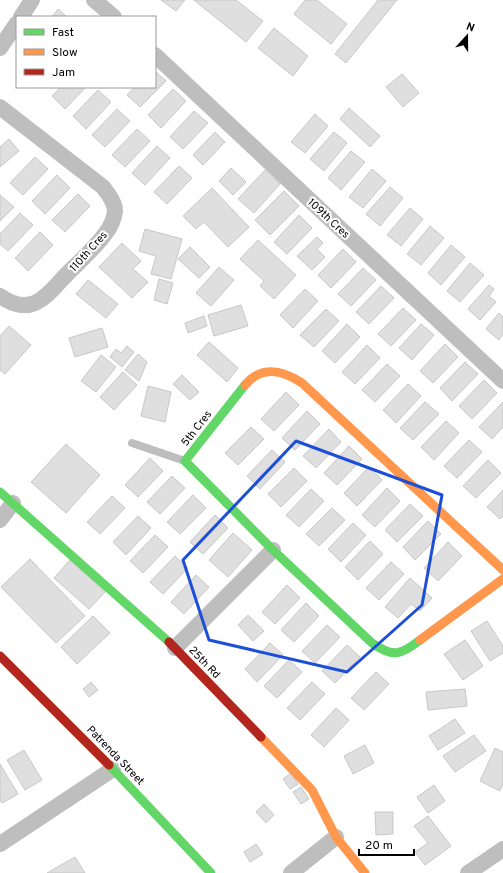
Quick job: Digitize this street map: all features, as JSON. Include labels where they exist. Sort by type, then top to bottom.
[{"type":"street","points":[[22,16],[32,0]]},
{"type":"street","points":[[94,0],[113,16]]},
{"type":"street","points":[[0,48],[16,24]]},
{"type":"street","name":"109th Cres","points":[[156,56],[503,381]]},
{"type":"street","name":"110th Cres","points":[[0,107],[103,187],[111,199],[115,210],[112,221],[106,233],[46,296],[34,303],[22,305],[8,302],[0,296]]},
{"type":"street","name":"5th Cres","points":[[503,570],[302,383],[295,378],[275,370],[261,372],[252,378],[206,433],[185,461],[274,550],[372,643],[385,652],[396,654],[407,650],[503,579]]},
{"type":"street","name":"25th Rd","points":[[0,492],[175,648],[312,790],[336,837],[365,873]]},
{"type":"street","points":[[0,520],[13,503]]},
{"type":"street","points":[[175,648],[274,550]]},
{"type":"street","name":"Patrenda Street","points":[[0,656],[113,769],[211,873]]},
{"type":"street","points":[[0,844],[113,769]]},
{"type":"street","points":[[291,873],[336,837]]},
{"type":"street","points":[[468,873],[503,849]]},
{"type":"lane","points":[[132,443],[185,461]]},
{"type":"highlighted area","points":[[296,441],[442,495],[422,605],[347,672],[209,640],[183,560]]},
{"type":"building","points":[[161,0],[185,0],[176,11]]},
{"type":"building","points":[[194,0],[236,0],[263,21],[246,42]]},
{"type":"building","points":[[305,0],[317,0],[347,24],[331,44],[294,14]]},
{"type":"building","points":[[378,0],[397,0],[346,63],[335,54]]},
{"type":"building","points":[[58,9],[66,16],[53,16]]},
{"type":"building","points":[[274,28],[308,56],[293,76],[258,48]]},
{"type":"building","points":[[156,72],[166,81],[140,107],[127,95],[134,88],[156,88]]},
{"type":"building","points":[[402,74],[419,93],[403,107],[386,87]]},
{"type":"building","points":[[60,88],[85,88],[65,109],[52,96]]},
{"type":"building","points":[[173,89],[186,101],[161,128],[148,115]]},
{"type":"building","points":[[98,90],[111,102],[86,129],[73,116]]},
{"type":"building","points":[[349,108],[380,136],[370,147],[340,119]]},
{"type":"building","points":[[117,109],[130,121],[105,147],[92,135]]},
{"type":"building","points":[[194,111],[208,123],[183,149],[170,137]]},
{"type":"building","points":[[315,114],[328,126],[305,153],[291,142]]},
{"type":"building","points":[[137,129],[150,141],[125,167],[112,155]]},
{"type":"building","points":[[215,132],[225,142],[203,165],[193,155]]},
{"type":"building","points":[[334,132],[347,143],[324,171],[310,159]]},
{"type":"building","points":[[9,139],[19,151],[0,167],[0,147]]},
{"type":"building","points":[[157,146],[170,158],[145,185],[132,173]]},
{"type":"building","points":[[351,151],[365,162],[341,190],[328,178]]},
{"type":"building","points":[[35,157],[48,169],[23,195],[10,183]]},
{"type":"building","points":[[179,166],[192,178],[167,204],[154,192]]},
{"type":"building","points":[[231,168],[246,182],[233,195],[219,181]]},
{"type":"building","points":[[372,169],[386,181],[363,208],[349,197]]},
{"type":"building","points":[[265,170],[280,184],[254,213],[238,199]]},
{"type":"building","points":[[57,175],[70,188],[45,214],[32,201]]},
{"type":"building","points":[[390,187],[403,198],[380,226],[366,214]]},
{"type":"building","points":[[212,188],[249,227],[228,247],[204,222],[196,229],[183,216]]},
{"type":"building","points":[[284,191],[299,206],[270,235],[255,220]]},
{"type":"building","points":[[78,194],[90,206],[65,232],[52,220]]},
{"type":"building","points":[[0,195],[14,207],[0,221]]},
{"type":"building","points":[[410,208],[423,219],[401,246],[387,235]]},
{"type":"building","points":[[20,213],[33,225],[8,251],[0,244],[0,234]]},
{"type":"building","points":[[299,215],[312,228],[287,254],[274,242]]},
{"type":"building","points":[[430,226],[444,238],[421,265],[407,254]]},
{"type":"building","points":[[145,229],[182,239],[171,279],[151,274],[156,256],[139,251]]},
{"type":"building","points":[[40,232],[53,245],[28,271],[15,258]]},
{"type":"building","points":[[317,237],[323,243],[317,249],[325,257],[312,270],[297,256]]},
{"type":"building","points":[[258,240],[296,275],[274,299],[260,286],[264,281],[240,259]]},
{"type":"building","points":[[122,243],[141,261],[133,269],[148,282],[132,298],[99,267]]},
{"type":"building","points":[[451,245],[465,257],[441,285],[428,273]]},
{"type":"building","points":[[190,247],[210,267],[199,278],[178,259]]},
{"type":"building","points":[[343,249],[356,262],[331,288],[318,275]]},
{"type":"building","points":[[470,263],[484,275],[460,302],[447,291]]},
{"type":"building","points":[[219,267],[234,280],[211,306],[196,293]]},
{"type":"building","points":[[363,268],[376,280],[351,306],[338,294]]},
{"type":"building","points":[[159,279],[173,283],[167,304],[154,300]]},
{"type":"building","points":[[88,280],[118,304],[106,318],[76,294]]},
{"type":"building","points":[[489,285],[494,289],[489,296],[496,302],[480,320],[468,309]]},
{"type":"building","points":[[381,286],[394,298],[369,324],[356,312]]},
{"type":"building","points":[[305,289],[318,301],[293,328],[280,315]]},
{"type":"building","points":[[241,305],[248,326],[214,336],[208,315]]},
{"type":"building","points":[[403,308],[416,320],[391,346],[378,334]]},
{"type":"building","points":[[326,309],[339,321],[314,347],[300,335]]},
{"type":"building","points":[[499,313],[503,317],[503,334],[499,340],[486,329]]},
{"type":"building","points":[[204,316],[207,326],[188,333],[185,323]]},
{"type":"building","points":[[347,324],[360,337],[335,363],[322,351]]},
{"type":"building","points":[[421,324],[434,335],[412,360],[399,348]]},
{"type":"building","points":[[9,326],[31,345],[5,374],[0,370],[0,336]]},
{"type":"building","points":[[102,328],[108,347],[75,357],[69,338]]},
{"type":"building","points":[[209,342],[238,368],[227,382],[197,355]]},
{"type":"building","points":[[445,344],[458,357],[433,383],[420,371]]},
{"type":"building","points":[[367,345],[380,358],[355,384],[342,372]]},
{"type":"building","points":[[127,346],[134,352],[122,367],[110,357],[116,349],[121,353]]},
{"type":"building","points":[[138,354],[147,362],[139,381],[125,370]]},
{"type":"building","points":[[101,355],[116,367],[96,392],[81,381]]},
{"type":"building","points":[[465,362],[478,374],[452,401],[440,388]]},
{"type":"building","points":[[387,364],[400,376],[375,402],[362,390]]},
{"type":"building","points":[[123,372],[137,385],[114,410],[100,397]]},
{"type":"building","points":[[182,375],[199,392],[190,400],[173,384]]},
{"type":"building","points":[[484,380],[497,393],[472,419],[459,406]]},
{"type":"building","points":[[408,384],[421,396],[396,423],[383,410]]},
{"type":"building","points":[[148,386],[171,392],[165,422],[141,416]]},
{"type":"building","points":[[286,392],[299,405],[274,431],[261,419]]},
{"type":"building","points":[[425,402],[439,414],[413,440],[400,428]]},
{"type":"building","points":[[503,402],[503,427],[492,439],[479,427]]},
{"type":"building","points":[[307,411],[320,424],[295,450],[282,438]]},
{"type":"building","points":[[446,421],[459,433],[434,460],[421,447]]},
{"type":"building","points":[[251,427],[264,439],[238,465],[225,453]]},
{"type":"building","points":[[329,429],[341,442],[316,468],[303,456]]},
{"type":"building","points":[[469,440],[482,452],[457,478],[444,466]]},
{"type":"building","points":[[66,444],[100,475],[66,513],[31,482]]},
{"type":"building","points":[[349,446],[362,459],[337,485],[324,473]]},
{"type":"building","points":[[272,450],[285,462],[260,489],[247,476]]},
{"type":"building","points":[[150,458],[163,471],[138,497],[125,485]]},
{"type":"building","points":[[488,460],[501,473],[476,498],[463,486]]},
{"type":"building","points":[[369,467],[382,480],[357,506],[344,493]]},
{"type":"building","points":[[294,468],[307,481],[281,507],[268,494]]},
{"type":"building","points":[[172,476],[185,488],[160,514],[147,502]]},
{"type":"building","points":[[387,488],[400,501],[375,527],[362,515]]},
{"type":"building","points":[[311,489],[324,501],[299,527],[286,515]]},
{"type":"building","points":[[503,490],[503,516],[500,519],[487,507]]},
{"type":"building","points":[[193,495],[206,508],[180,534],[167,522]]},
{"type":"building","points":[[112,496],[125,508],[100,534],[87,522]]},
{"type":"building","points":[[410,504],[423,516],[397,542],[385,530]]},
{"type":"building","points":[[332,508],[345,520],[319,546],[306,534]]},
{"type":"building","points":[[215,515],[228,528],[203,554],[190,542]]},
{"type":"building","points":[[138,516],[151,528],[126,555],[113,542]]},
{"type":"building","points":[[428,521],[441,534],[415,560],[403,547]]},
{"type":"building","points":[[353,523],[366,535],[341,562],[328,549]]},
{"type":"building","points":[[233,533],[252,550],[228,577],[209,560]]},
{"type":"building","points":[[155,535],[168,547],[143,573],[130,561]]},
{"type":"building","points":[[370,541],[383,554],[358,580],[345,567]]},
{"type":"building","points":[[448,542],[462,556],[438,581],[424,568]]},
{"type":"building","points":[[175,556],[188,568],[163,594],[150,582]]},
{"type":"building","points":[[30,559],[85,616],[56,643],[1,587]]},
{"type":"building","points":[[70,560],[105,592],[89,609],[54,578]]},
{"type":"building","points":[[391,562],[404,574],[379,600],[366,588]]},
{"type":"building","points":[[196,575],[209,587],[184,614],[171,602]]},
{"type":"building","points":[[410,578],[432,598],[420,611],[411,604],[398,618],[385,607]]},
{"type":"building","points":[[287,585],[300,598],[275,624],[262,612]]},
{"type":"building","points":[[306,603],[319,616],[294,642],[281,630]]},
{"type":"building","points":[[248,615],[264,631],[253,641],[238,625]]},
{"type":"building","points":[[93,616],[110,633],[77,664],[61,647]]},
{"type":"building","points":[[487,621],[503,646],[503,653],[490,661],[471,631]]},
{"type":"building","points":[[327,625],[340,637],[315,663],[302,651]]},
{"type":"building","points":[[465,640],[483,666],[463,680],[444,654]]},
{"type":"building","points":[[270,643],[283,655],[257,682],[245,669]]},
{"type":"building","points":[[347,645],[360,657],[335,683],[322,671]]},
{"type":"building","points":[[289,660],[302,672],[277,698],[264,686]]},
{"type":"building","points":[[376,672],[389,684],[364,710],[351,698]]},
{"type":"building","points":[[91,682],[98,690],[89,697],[83,689]]},
{"type":"building","points":[[312,682],[325,694],[300,720],[287,708]]},
{"type":"building","points":[[465,689],[467,706],[428,710],[426,692]]},
{"type":"building","points":[[336,708],[349,720],[324,747],[311,735]]},
{"type":"building","points":[[455,719],[465,733],[438,750],[429,736]]},
{"type":"building","points":[[474,735],[486,751],[455,772],[443,756]]},
{"type":"building","points":[[365,745],[374,763],[353,774],[344,756]]},
{"type":"building","points":[[495,748],[503,752],[503,783],[500,791],[480,781]]},
{"type":"building","points":[[24,750],[42,780],[25,790],[7,760]]},
{"type":"building","points":[[0,764],[18,794],[2,803],[0,800]]},
{"type":"building","points":[[291,773],[298,784],[290,789],[283,779]]},
{"type":"building","points":[[434,785],[445,801],[428,813],[417,797]]},
{"type":"building","points":[[301,787],[309,799],[301,804],[293,792]]},
{"type":"building","points":[[264,804],[274,815],[266,823],[256,812]]},
{"type":"building","points":[[375,812],[393,812],[393,834],[376,835]]},
{"type":"building","points":[[428,816],[451,846],[425,865],[415,852],[428,843],[414,826]]},
{"type":"building","points":[[256,844],[263,854],[250,862],[244,852]]},
{"type":"building","points":[[75,857],[85,873],[47,873]]},
{"type":"traffic: fast","points":[[245,385],[185,461],[273,550],[372,643],[386,651],[397,653],[407,649],[420,640]]},
{"type":"traffic: fast","points":[[0,492],[169,642]]},
{"type":"traffic: fast","points":[[109,765],[211,873]]},
{"type":"traffic: slow","points":[[245,385],[258,374],[265,372],[287,375],[302,383],[503,570]]},
{"type":"traffic: slow","points":[[420,640],[503,579]]},
{"type":"traffic: slow","points":[[261,737],[312,790],[336,837],[365,873]]},
{"type":"traffic: jam","points":[[169,642],[261,737]]},
{"type":"traffic: jam","points":[[0,656],[109,765]]}]
